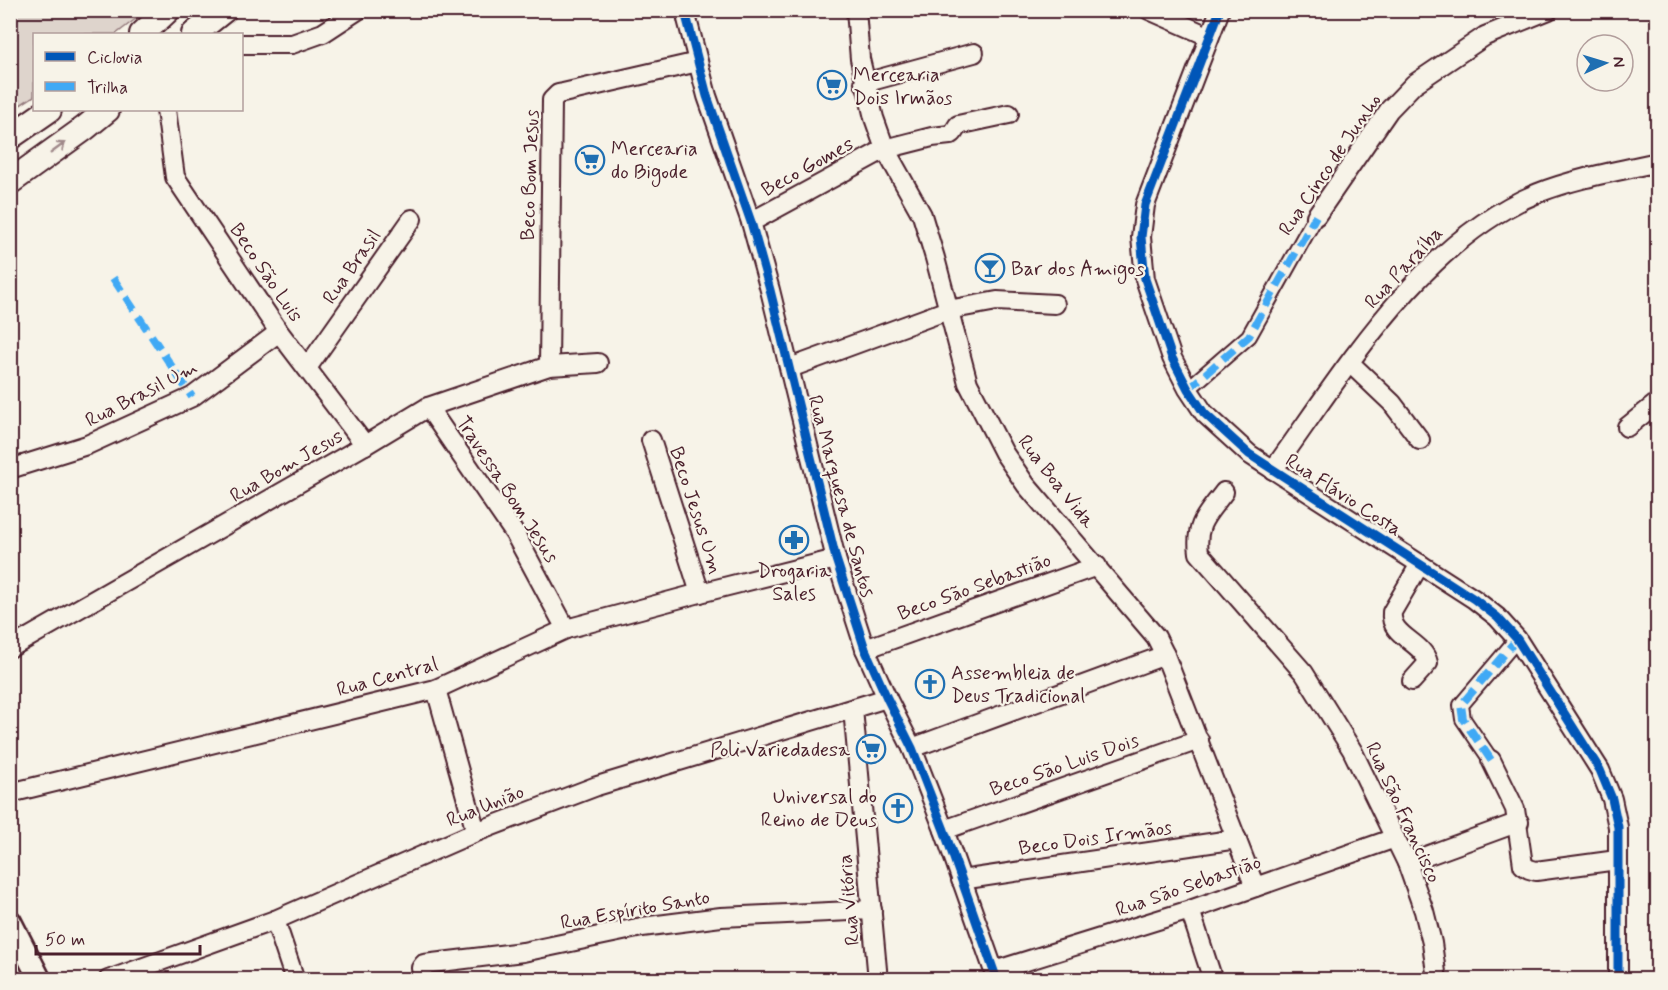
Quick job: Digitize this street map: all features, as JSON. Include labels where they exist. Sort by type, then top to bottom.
[{"type":"main road","points":[[143,33],[168,10]]},
{"type":"main road","points":[[195,33],[224,10]]},
{"type":"main road","points":[[10,137],[48,111]]},
{"type":"main road","points":[[10,182],[85,129],[106,111]]},
{"type":"street","points":[[243,44],[292,44],[323,33],[358,10]]},
{"type":"street","name":"Rua Marquesa de Santos","points":[[687,10],[687,20],[698,62],[751,222],[790,368],[836,559],[865,648],[912,748],[944,830],[995,975]]},
{"type":"street","name":"Rua Boa Vida","points":[[856,10],[864,83],[885,149],[922,215],[968,383],[1004,453],[1051,515],[1151,631],[1165,655],[1255,887]]},
{"type":"street","points":[[1149,10],[1208,36]]},
{"type":"street","name":"Rua Flávio Costa","points":[[1220,10],[1208,36],[1145,205],[1141,237],[1145,279],[1172,358],[1204,413],[1249,454],[1474,599],[1497,617],[1517,639],[1600,770],[1612,798],[1618,827],[1618,980]]},
{"type":"street","name":"Rua Cinco de Junho","points":[[1188,389],[1249,336],[1316,216],[1389,110],[1414,84],[1485,36],[1549,10]]},
{"type":"street","points":[[864,83],[974,53]]},
{"type":"street","name":"Beco Bom Jesus","points":[[549,366],[552,100],[558,94],[698,62]]},
{"type":"street","name":"Beco São Luis","points":[[166,111],[175,177],[279,332],[365,445]]},
{"type":"street","name":"Beco Gomes","points":[[751,222],[885,149],[932,136],[950,135],[957,125],[1009,114]]},
{"type":"street","name":"Rua Paraíba","points":[[1273,470],[1385,317],[1436,261],[1466,234],[1501,211],[1538,193],[1573,182],[1658,162]]},
{"type":"street","name":"Rua Brasil","points":[[307,368],[412,219]]},
{"type":"street","points":[[790,368],[948,310],[997,302],[1055,304]]},
{"type":"street","name":"Rua Brasil Um","points":[[10,469],[87,446],[192,397],[279,332]]},
{"type":"street","name":"Rua Bom Jesus","points":[[10,648],[428,407],[549,366],[598,363]]},
{"type":"street","points":[[1350,363],[1392,403],[1420,440]]},
{"type":"street","points":[[1627,427],[1658,402]]},
{"type":"street","name":"Travessa Bom Jesus","points":[[428,407],[516,534],[566,629]]},
{"type":"street","name":"Beco Jesus Um","points":[[651,440],[700,593]]},
{"type":"street","name":"Rua São Francisco","points":[[1224,492],[1200,524],[1197,538],[1199,553],[1304,674],[1352,750],[1407,863],[1424,911],[1432,943],[1437,980]]},
{"type":"street","name":"Rua Central","points":[[10,794],[436,689],[566,629],[836,559]]},
{"type":"street","points":[[1412,681],[1428,663],[1426,654],[1393,626],[1391,619],[1392,612],[1420,564]]},
{"type":"street","name":"Beco São Sebastião","points":[[865,648],[1097,567]]},
{"type":"street","points":[[1517,639],[1461,705],[1463,719],[1491,760],[1508,793],[1518,822],[1523,865],[1536,871],[1617,860]]},
{"type":"street","points":[[912,748],[1165,655]]},
{"type":"street","points":[[436,689],[476,832]]},
{"type":"street","name":"Rua União","points":[[108,980],[276,920],[476,832],[597,786],[887,698]]},
{"type":"street","name":"Rua Vitória","points":[[853,709],[878,980]]},
{"type":"street","name":"Beco São Luis Dois","points":[[944,830],[1199,740]]},
{"type":"street","points":[[1407,863],[1518,822]]},
{"type":"street","name":"Rua São Sebastião","points":[[995,975],[1395,838]]},
{"type":"street","name":"Beco Dois Irmãos","points":[[961,880],[1237,839]]},
{"type":"street","name":"Rua Espírito Santo","points":[[423,980],[421,968],[424,964],[523,952],[642,927],[721,917],[872,910]]},
{"type":"street","points":[[1190,910],[1213,980]]},
{"type":"street","points":[[276,920],[295,980]]},
{"type":"street","points":[[10,921],[40,980]]},
{"type":"shaded area","points":[[11,10],[146,10],[117,33],[33,33],[33,97],[11,111]]},
{"type":"marked path","points":[[1188,389],[1249,336],[1316,216]]},
{"type":"marked path","points":[[113,278],[192,397]]},
{"type":"marked path","points":[[1491,760],[1463,719],[1461,705],[1517,639]]},
{"type":"cycle path","points":[[687,10],[687,19],[707,96],[751,222],[770,290],[836,559],[865,649],[912,748],[944,830],[997,980]]},
{"type":"cycle path","points":[[1220,10],[1145,205],[1141,237],[1145,279],[1172,358],[1204,413],[1249,454],[1474,599],[1497,617],[1517,639],[1600,770],[1612,799],[1618,827],[1618,980]]},
{"type":"place","name":"Mercearia Dois Irmãos","points":[[832,85]]},
{"type":"place","name":"Mercearia do Bigode","points":[[590,160]]},
{"type":"place","name":"Bar dos Amigos","points":[[990,268]]},
{"type":"place","name":"Drogaria Sales","points":[[794,540]]},
{"type":"place","name":"Assembleia de Deus Tradicional","points":[[930,684]]},
{"type":"place","name":"Poli Variedadesa","points":[[871,749]]},
{"type":"place","name":"Universal do Reino de Deus","points":[[898,808]]}]
